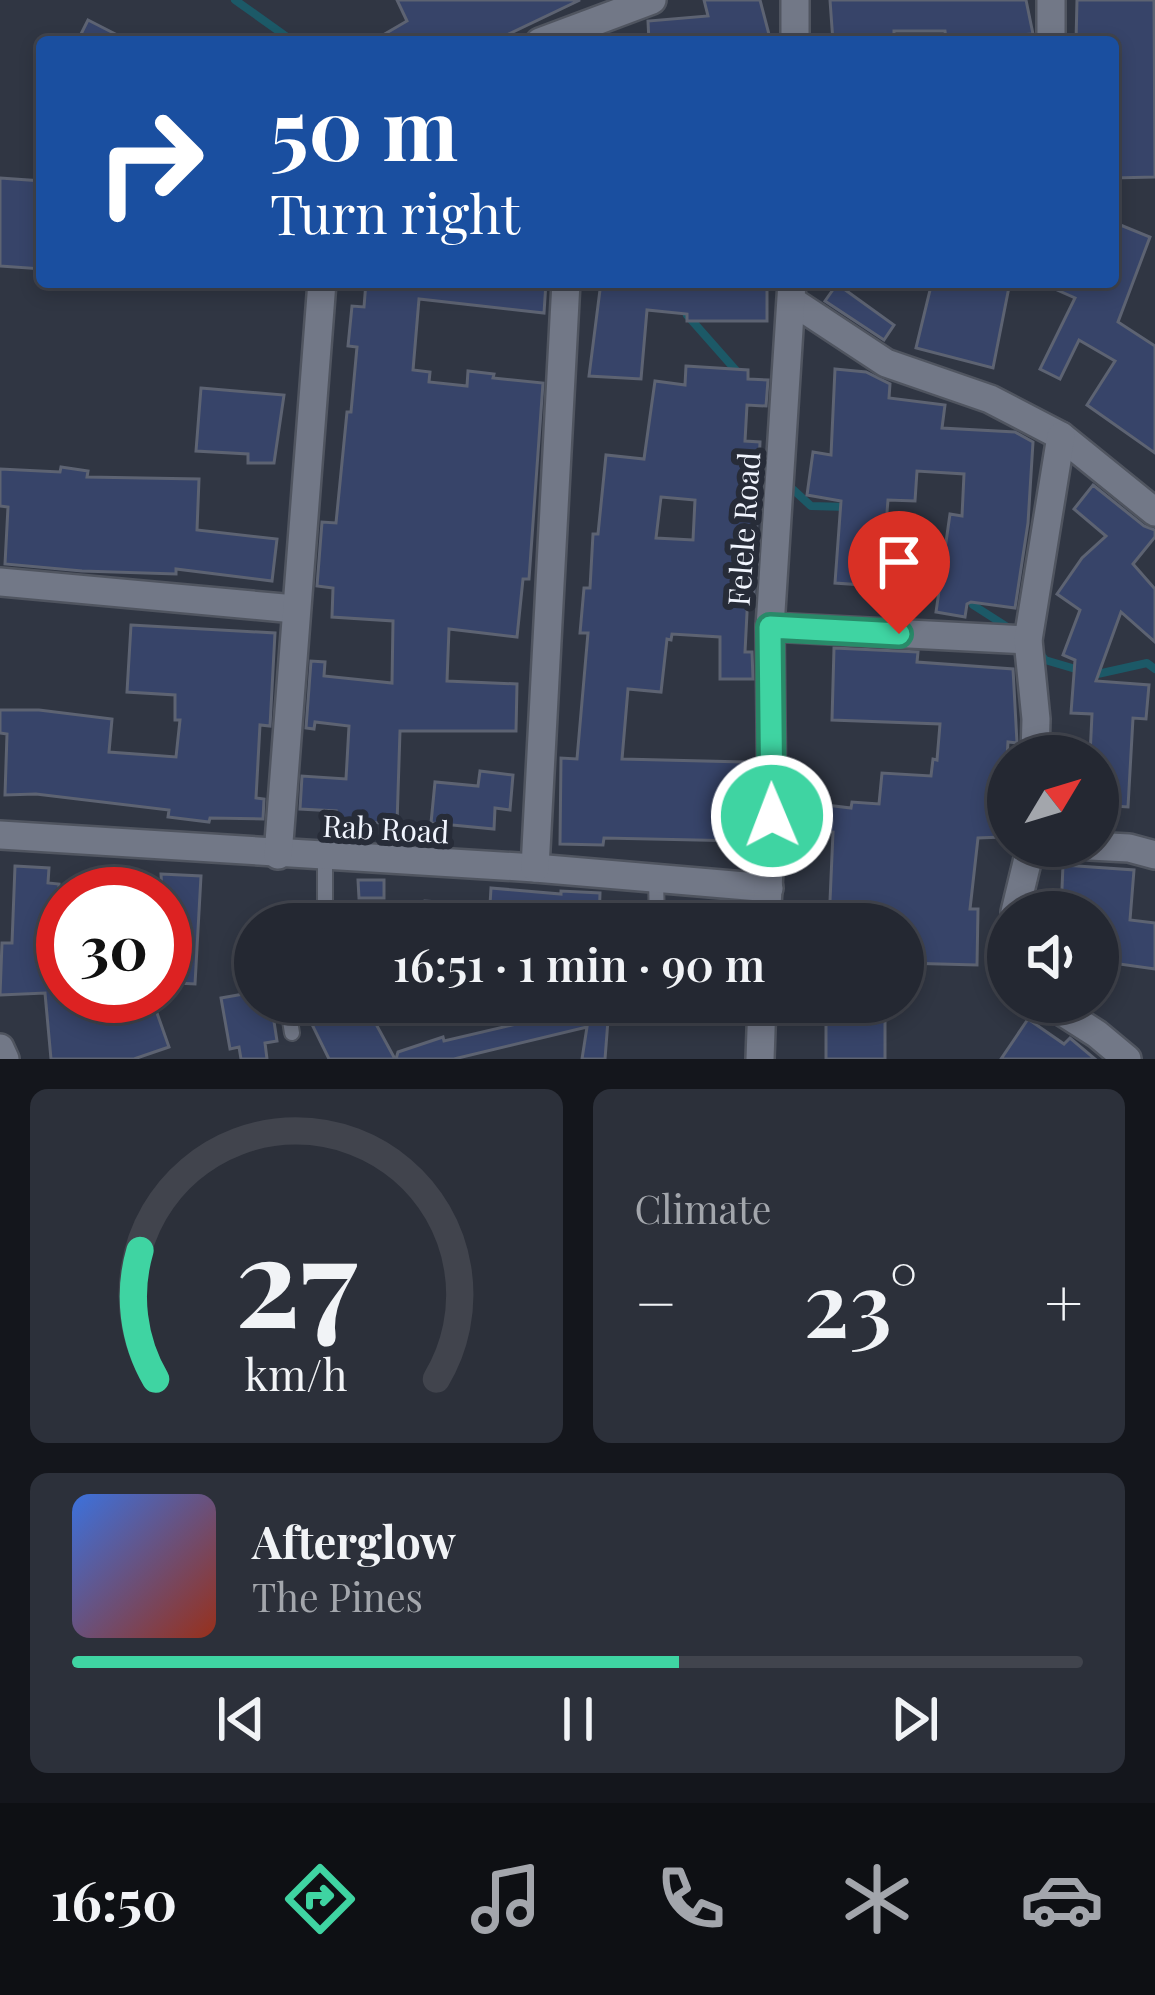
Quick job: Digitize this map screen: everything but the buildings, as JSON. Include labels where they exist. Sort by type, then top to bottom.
[{"type":"street","points":[[795,0],[795,36]]},
{"type":"street","points":[[1051,0],[1052,36]]},
{"type":"street","points":[[561,36],[633,4]]},
{"type":"street","points":[[278,855],[322,288]]},
{"type":"street","points":[[535,868],[566,288]]},
{"type":"street","points":[[792,292],[886,363],[990,399],[1061,436],[1155,512]]},
{"type":"street","name":"Felele Road","points":[[768,903],[770,627],[792,292]]},
{"type":"street","points":[[1036,735],[1028,640],[1061,436]]},
{"type":"street","points":[[0,582],[295,609]]},
{"type":"street","points":[[770,627],[1028,640]]},
{"type":"street","name":"Rab Road","points":[[0,835],[535,868],[769,888]]},
{"type":"street","points":[[1119,847],[1155,856]]},
{"type":"street","points":[[760,1059],[761,1023]]},
{"type":"street","points":[[1076,1023],[1127,1059]]},
{"type":"street","points":[[0,1048],[4,1059]]},
{"type":"lane","points":[[325,857],[325,903]]},
{"type":"lane","points":[[656,879],[657,903]]},
{"type":"lane","points":[[290,1023],[292,1033]]},
{"type":"waterway","points":[[235,0],[286,36]]},
{"type":"waterway","points":[[687,315],[740,375]]},
{"type":"waterway","points":[[787,484],[811,506],[848,507]]},
{"type":"waterway","points":[[879,518],[926,535],[950,555]]},
{"type":"waterway","points":[[973,597],[973,605],[1009,628]]},
{"type":"waterway","points":[[1039,652],[1045,660],[1079,670]]},
{"type":"waterway","points":[[1093,675],[1147,663],[1155,669]]},
{"type":"route","points":[[772,816],[770,627],[899,634]]}]
